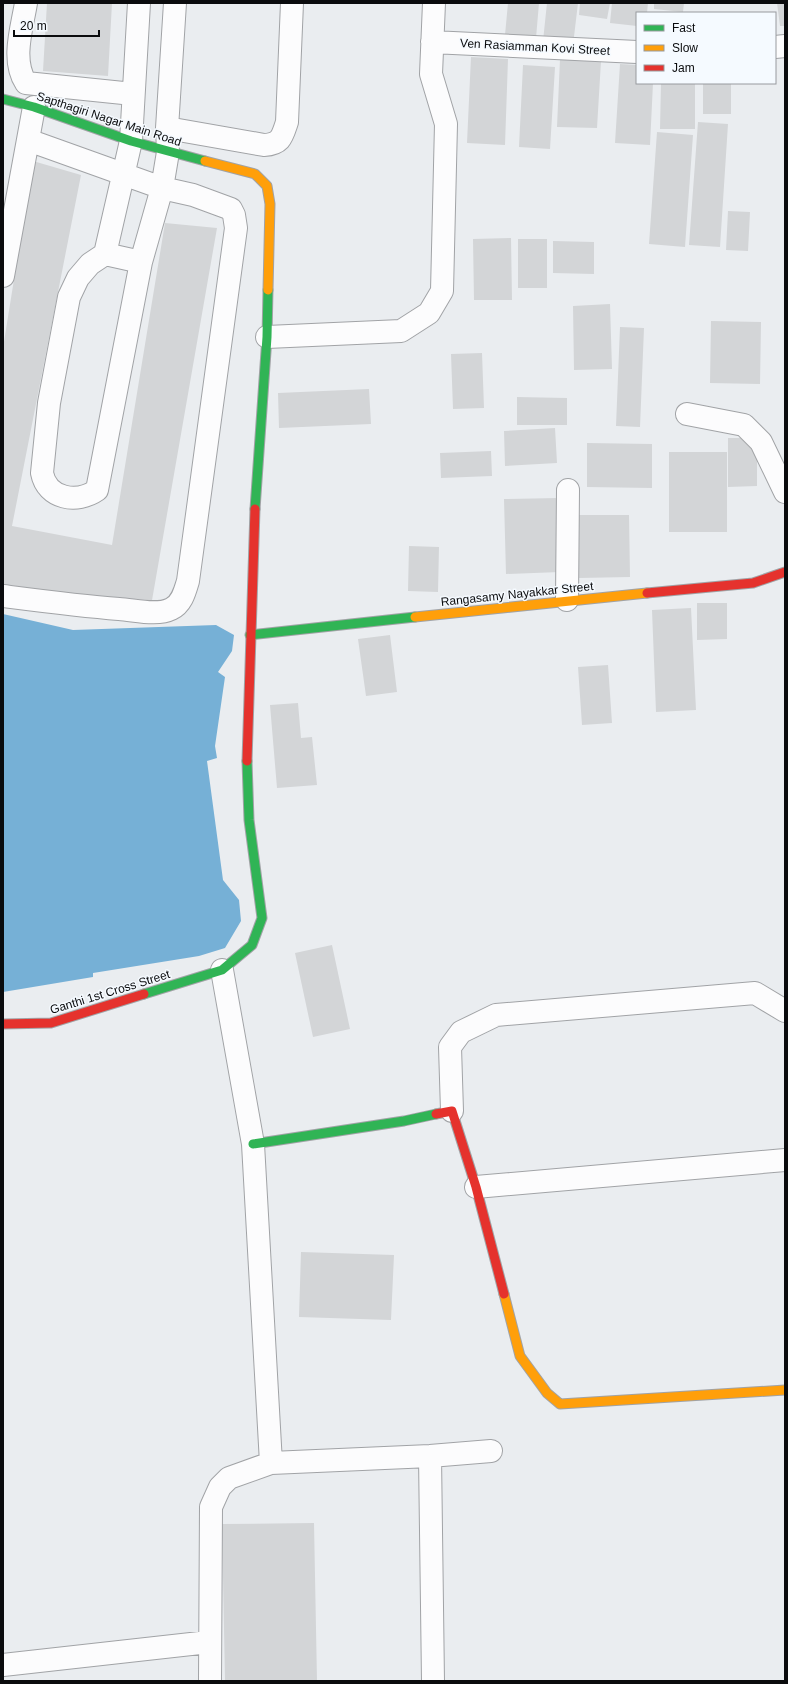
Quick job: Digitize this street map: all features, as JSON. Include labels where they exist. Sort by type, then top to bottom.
[{"type":"street","points":[[26,3],[17,60],[20,74],[26,83],[133,94]]},
{"type":"street","points":[[139,3],[131,141],[104,254],[90,264],[82,273],[69,298],[49,411],[42,473],[44,484],[53,492],[77,498],[88,496],[97,490],[141,262],[162,188],[168,152],[167,128],[175,3]]},
{"type":"street","points":[[167,128],[264,145],[274,144],[283,137],[287,122],[292,3]]},
{"type":"street","points":[[267,337],[401,331],[429,313],[442,291],[446,124],[431,74],[434,3]]},
{"type":"street","name":"Ven Rasiamman Kovi Street","points":[[432,42],[636,52]]},
{"type":"street","name":"Sapthagiri Nagar Main Road","points":[[3,99],[34,107],[131,141],[255,174],[267,186],[270,204],[267,337],[256,472],[247,756],[249,813],[262,918],[252,945],[222,970]]},
{"type":"street","points":[[3,276],[34,107]]},
{"type":"street","points":[[3,596],[74,605],[154,612],[171,609],[179,603],[184,595],[189,573],[236,228],[234,215],[231,209],[193,195],[162,188],[28,140]]},
{"type":"street","points":[[104,254],[141,262]]},
{"type":"street","points":[[687,414],[744,425],[761,442],[785,492]]},
{"type":"street","points":[[567,600],[568,490]]},
{"type":"street","name":"Rangasamy Nayakkar Street","points":[[250,635],[567,600],[753,583],[785,572]]},
{"type":"street","points":[[222,970],[253,1144],[271,1463]]},
{"type":"street","name":"Ganthi 1st Cross Street","points":[[3,1024],[51,1023],[222,970]]},
{"type":"street","points":[[785,1011],[755,993],[496,1015],[461,1032],[450,1047],[452,1111],[476,1187],[520,1356],[547,1394],[560,1404],[785,1390]]},
{"type":"street","points":[[253,1144],[404,1121],[452,1111]]},
{"type":"street","points":[[476,1187],[785,1160]]},
{"type":"street","points":[[210,1681],[209,1642],[211,1507],[220,1487],[229,1478],[271,1463],[430,1456],[491,1451]]},
{"type":"street","points":[[430,1456],[433,1681]]},
{"type":"street","points":[[3,1665],[209,1642]]},
{"type":"water","points":[[3,614],[73,630],[216,625],[234,635],[232,651],[218,672],[225,677],[215,746],[217,758],[207,761],[223,880],[239,900],[241,921],[225,948],[199,956],[93,973],[93,977],[3,992]]},
{"type":"building","points":[[47,3],[112,3],[108,76],[43,71]]},
{"type":"building","points":[[508,3],[539,3],[536,38],[505,35]]},
{"type":"building","points":[[547,3],[578,3],[573,45],[543,41]]},
{"type":"building","points":[[580,3],[610,3],[607,19],[579,15]]},
{"type":"building","points":[[612,3],[648,3],[647,12],[636,12],[636,26],[610,23]]},
{"type":"building","points":[[654,3],[684,3],[683,12],[654,9]]},
{"type":"building","points":[[777,3],[785,3],[785,26],[780,26]]},
{"type":"building","points":[[471,57],[508,59],[505,145],[467,143]]},
{"type":"building","points":[[560,59],[601,61],[597,128],[557,127]]},
{"type":"building","points":[[620,64],[636,65],[636,84],[653,84],[650,145],[615,143]]},
{"type":"building","points":[[523,65],[555,67],[550,149],[519,147]]},
{"type":"building","points":[[661,84],[695,84],[695,129],[660,129]]},
{"type":"building","points":[[703,84],[731,84],[731,114],[703,114]]},
{"type":"building","points":[[698,122],[728,124],[720,247],[689,245]]},
{"type":"building","points":[[657,132],[693,135],[685,247],[649,244]]},
{"type":"building","points":[[33,161],[81,175],[12,526],[112,545],[165,223],[217,228],[151,606],[3,584],[3,348]]},
{"type":"building","points":[[728,211],[750,212],[748,251],[726,250]]},
{"type":"building","points":[[511,238],[512,300],[474,300],[473,239]]},
{"type":"building","points":[[518,239],[547,239],[547,288],[518,288]]},
{"type":"building","points":[[553,241],[594,242],[594,274],[553,273]]},
{"type":"building","points":[[610,304],[612,369],[574,370],[573,306]]},
{"type":"building","points":[[711,321],[761,322],[760,384],[710,383]]},
{"type":"building","points":[[620,327],[644,328],[640,427],[616,426]]},
{"type":"building","points":[[482,353],[484,408],[453,409],[451,354]]},
{"type":"building","points":[[369,389],[371,424],[279,428],[278,393]]},
{"type":"building","points":[[517,397],[567,398],[567,425],[517,425]]},
{"type":"building","points":[[555,428],[557,463],[505,466],[504,431]]},
{"type":"building","points":[[728,438],[757,438],[757,486],[728,487]]},
{"type":"building","points":[[587,443],[652,444],[652,488],[587,487]]},
{"type":"building","points":[[491,451],[492,476],[441,478],[440,453]]},
{"type":"building","points":[[669,452],[727,452],[727,532],[669,532]]},
{"type":"building","points":[[558,498],[560,572],[506,574],[504,499]]},
{"type":"building","points":[[578,515],[629,515],[630,577],[579,578]]},
{"type":"building","points":[[409,546],[439,547],[438,592],[408,591]]},
{"type":"building","points":[[697,603],[727,603],[727,639],[697,640]]},
{"type":"building","points":[[691,608],[696,710],[656,712],[652,610]]},
{"type":"building","points":[[390,635],[397,692],[366,696],[358,639]]},
{"type":"building","points":[[608,665],[612,723],[582,725],[578,667]]},
{"type":"building","points":[[298,703],[301,738],[312,737],[317,785],[277,788],[270,705]]},
{"type":"building","points":[[332,945],[350,1029],[313,1037],[295,953]]},
{"type":"building","points":[[301,1252],[394,1255],[391,1320],[299,1317]]},
{"type":"building","points":[[314,1523],[317,1681],[225,1681],[222,1524]]},
{"type":"traffic: fast","points":[[3,99],[34,107],[131,141],[205,161]]},
{"type":"traffic: fast","points":[[255,509],[267,337],[268,290]]},
{"type":"traffic: fast","points":[[250,635],[415,617]]},
{"type":"traffic: fast","points":[[144,994],[222,970],[252,945],[262,918],[249,820],[247,761]]},
{"type":"traffic: fast","points":[[253,1144],[404,1121],[436,1114]]},
{"type":"traffic: slow","points":[[205,161],[255,174],[267,186],[270,204],[268,290]]},
{"type":"traffic: slow","points":[[415,617],[647,593]]},
{"type":"traffic: slow","points":[[504,1294],[520,1356],[547,1393],[560,1404],[785,1390]]},
{"type":"traffic: jam","points":[[247,761],[255,509]]},
{"type":"traffic: jam","points":[[647,593],[753,583],[785,572]]},
{"type":"traffic: jam","points":[[3,1024],[51,1023],[144,994]]},
{"type":"traffic: jam","points":[[436,1114],[452,1111],[476,1187],[504,1294]]}]
